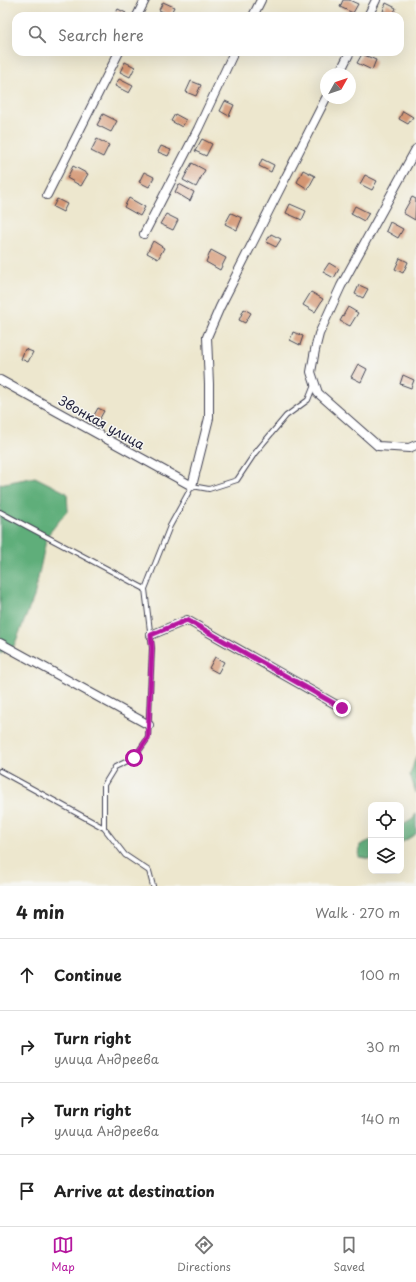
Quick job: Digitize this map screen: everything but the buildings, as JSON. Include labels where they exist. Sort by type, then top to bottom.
[{"type":"street","points":[[139,12],[145,0]]},
{"type":"street","points":[[255,12],[261,0]]},
{"type":"street","points":[[370,12],[376,0]]},
{"type":"street","points":[[47,195],[117,56]]},
{"type":"street","points":[[144,234],[198,129],[232,56]]},
{"type":"street","points":[[341,68],[348,56]]},
{"type":"street","points":[[192,486],[209,418],[207,337],[220,307],[323,104]]},
{"type":"street","points":[[416,149],[341,286],[319,334],[314,350],[311,372],[318,393],[378,446],[410,448],[416,445]]},
{"type":"street","name":"Звонкая улица","points":[[0,380],[192,486]]},
{"type":"street","points":[[151,635],[187,620],[342,708]]},
{"type":"street","points":[[0,644],[150,725]]},
{"type":"lane","points":[[104,828],[104,785],[115,767],[134,758],[148,738],[150,725],[152,648],[145,589],[170,526],[192,486],[209,489],[237,480],[255,453],[286,416],[308,400],[315,383]]},
{"type":"lane","points":[[0,512],[145,589]]},
{"type":"lane","points":[[0,771],[104,828],[126,855],[149,871],[153,886]]},
{"type":"green space","points":[[35,477],[67,493],[68,510],[47,536],[34,597],[14,646],[0,654],[0,484]]},
{"type":"green space","points":[[416,756],[416,793],[410,775]]},
{"type":"green space","points":[[416,813],[416,834],[404,841],[404,824],[413,819]]},
{"type":"green space","points":[[368,841],[368,858],[359,857],[360,845]]},
{"type":"route","points":[[134,758],[148,738],[150,725],[150,683],[152,656],[151,635],[187,620],[342,708]]}]
